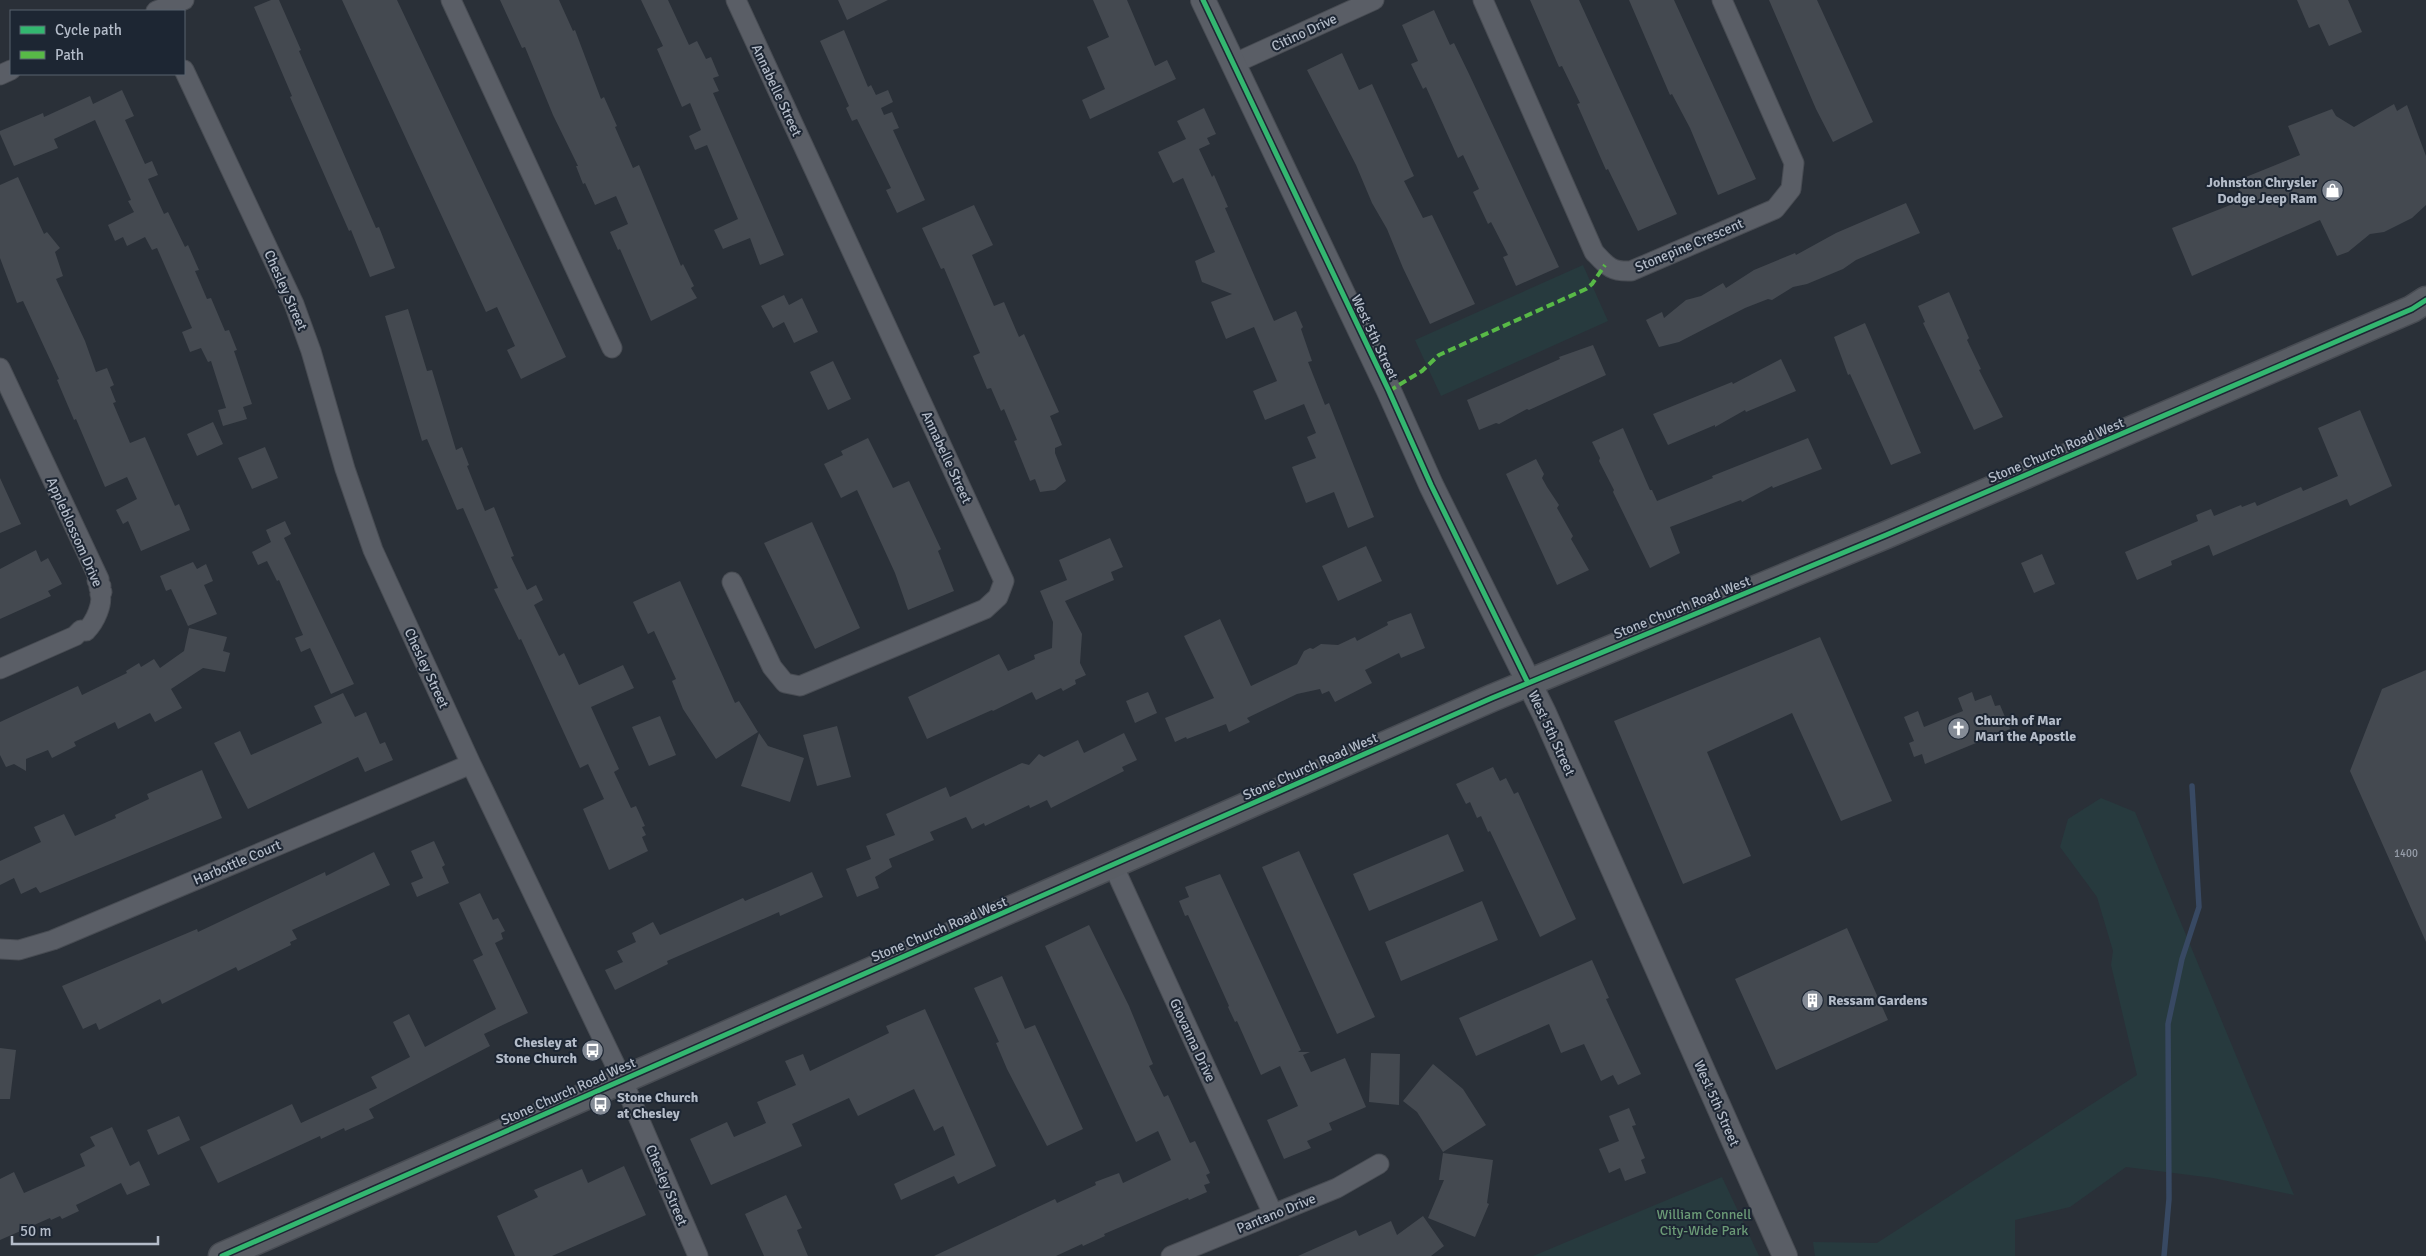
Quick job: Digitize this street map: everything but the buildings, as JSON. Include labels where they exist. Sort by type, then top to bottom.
[{"type":"main road","name":"Stone Church Road West","points":[[222,1256],[622,1078],[1528,683],[1913,524],[2421,306]]},
{"type":"street","points":[[159,10],[184,0]]},
{"type":"street","points":[[451,0],[612,348]]},
{"type":"street","name":"Annabelle Street","points":[[732,582],[772,667],[785,683],[800,686],[985,608],[998,597],[1004,581],[736,0]]},
{"type":"street","name":"West 5th Street","points":[[1203,0],[1435,494],[1544,712],[1785,1256]]},
{"type":"street","name":"Citino Drive","points":[[1233,64],[1374,0]]},
{"type":"street","name":"Stonepine Crescent","points":[[1483,0],[1594,252],[1605,265],[1617,272],[1631,271],[1775,209],[1790,189],[1794,163],[1722,0]]},
{"type":"street","name":"Chesley Street","points":[[185,72],[294,304],[311,351],[345,469],[373,550],[471,764],[622,1078],[698,1256]]},
{"type":"street","name":"Appleblossom Drive","points":[[0,368],[99,580],[97,581],[101,586],[99,588],[102,592],[100,594],[102,600],[100,602],[102,605],[86,630],[82,630],[75,636],[0,670]]},
{"type":"street","name":"Harbottle Court","points":[[0,949],[19,950],[53,940],[471,764]]},
{"type":"street","name":"Giovanna Drive","points":[[1113,865],[1273,1214]]},
{"type":"street","name":"Pantano Drive","points":[[1171,1256],[1350,1182],[1378,1164]]},
{"type":"green space","points":[[1583,265],[1608,321],[1441,396],[1415,340]]},
{"type":"green space","points":[[2101,798],[2135,812],[2294,1195],[2213,1178],[2126,1167],[2070,1207],[2015,1220],[2015,1256],[1815,1256],[1813,1242],[1877,1243],[2137,1075],[2111,965],[2113,951],[2097,897],[2060,847],[2068,819]]},
{"type":"green space","name":"William Connell City-Wide Park","points":[[1722,1177],[1759,1256],[1533,1256]]},
{"type":"waterway","points":[[2164,1256],[2169,1199],[2168,1024],[2182,959],[2199,907],[2192,786]]},
{"type":"marked path","points":[[1389,391],[1422,371],[1439,355],[1586,289],[1592,284],[1605,265]]},
{"type":"cycle path","points":[[1203,0],[1389,391],[1431,485],[1528,683]]},
{"type":"cycle path","points":[[222,1256],[1492,698],[1886,535],[2412,309],[2426,300]]},
{"type":"place","name":"Johnston Chrysler Dodge Jeep Ram","points":[[2333,190]]},
{"type":"place","name":"Church of Mar Mari the Apostle","points":[[1959,728]]},
{"type":"place","name":"Ressam Gardens","points":[[1812,1000]]},
{"type":"place","name":"Chesley at Stone Church","points":[[593,1050]]},
{"type":"place","name":"Stone Church at Chesley","points":[[601,1105]]}]
